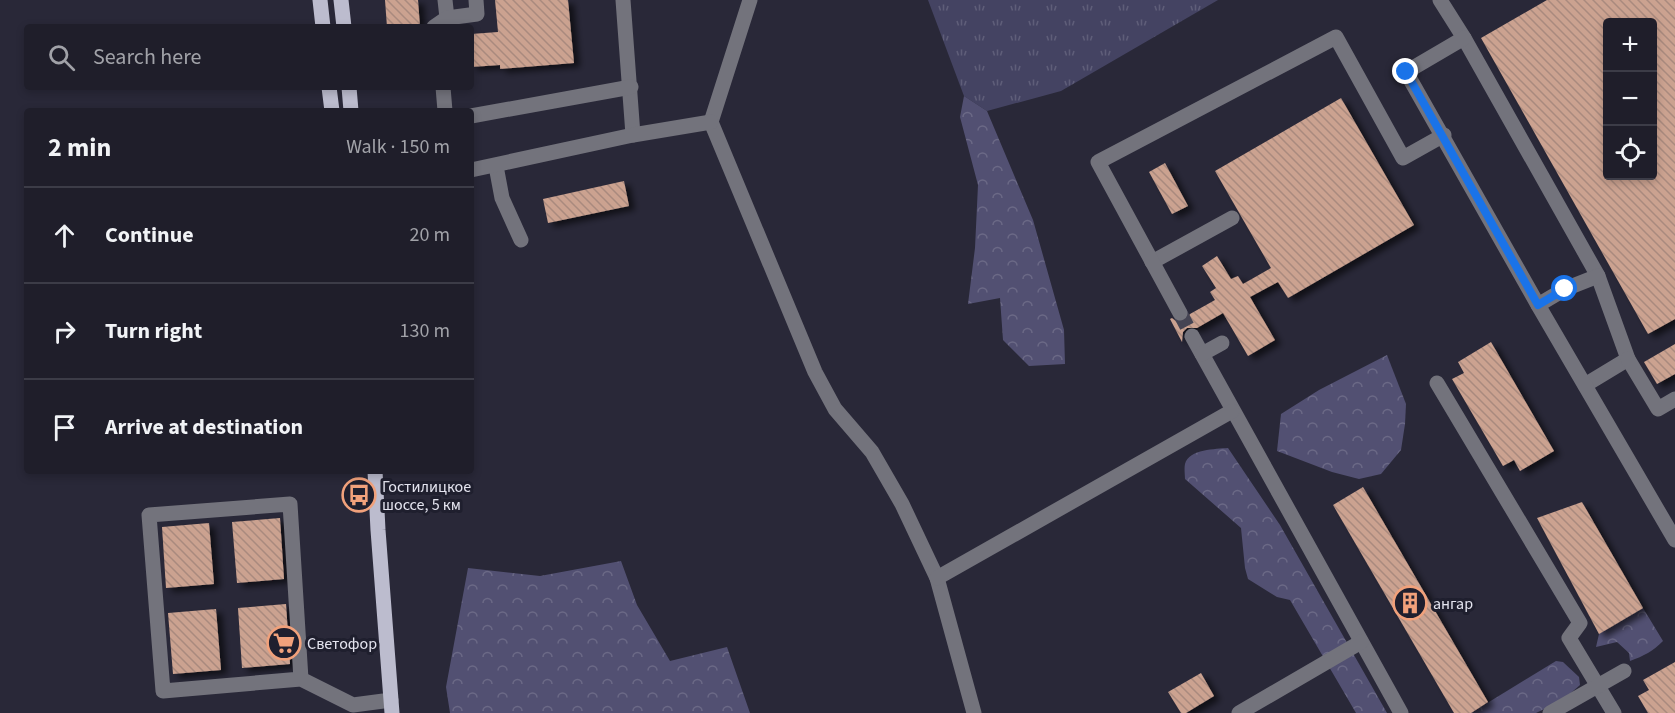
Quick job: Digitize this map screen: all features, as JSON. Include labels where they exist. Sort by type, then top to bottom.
[{"type":"main road","points":[[320,0],[323,24]]},
{"type":"main road","points":[[341,0],[344,24]]},
{"type":"main road","points":[[329,90],[332,108]]},
{"type":"main road","points":[[349,90],[351,108]]},
{"type":"main road","points":[[375,474],[392,707]]},
{"type":"street","points":[[445,0],[439,24],[477,14],[476,0]]},
{"type":"street","points":[[623,0],[633,135]]},
{"type":"street","points":[[750,0],[711,122],[814,372],[836,409],[872,452],[902,504],[937,578],[973,713]]},
{"type":"street","points":[[1440,0],[1464,38],[1598,276],[1628,359],[1658,409],[1675,399]]},
{"type":"street","points":[[1180,313],[1098,162],[1336,37],[1403,158],[1444,135]]},
{"type":"street","points":[[1464,38],[1406,72],[1675,540]]},
{"type":"street","points":[[474,115],[631,87]]},
{"type":"street","points":[[434,90],[436,108]]},
{"type":"street","points":[[442,90],[444,108]]},
{"type":"street","points":[[474,170],[633,135],[711,122]]},
{"type":"street","points":[[496,166],[502,198],[521,240]]},
{"type":"street","points":[[1152,262],[1233,218]]},
{"type":"street","points":[[1538,305],[1565,289],[1598,276]]},
{"type":"street","points":[[1192,336],[1401,713]]},
{"type":"street","points":[[1202,354],[1222,343]]},
{"type":"street","points":[[1585,385],[1628,359]]},
{"type":"street","points":[[1437,383],[1580,623],[1569,638],[1614,713]]},
{"type":"street","points":[[937,578],[1232,411]]},
{"type":"street","points":[[301,679],[290,504],[149,515],[163,691],[301,679],[353,705],[392,707]]},
{"type":"street","points":[[1239,713],[1361,642]]},
{"type":"street","points":[[1550,713],[1624,670]]},
{"type":"green space","points":[[928,0],[1218,0],[1061,91],[987,111],[964,96]]},
{"type":"green space","points":[[964,96],[987,111],[1033,220],[1064,330],[1065,364],[1029,366],[1003,340],[1000,298],[968,304],[975,248],[978,185],[960,117]]},
{"type":"green space","points":[[1387,355],[1406,404],[1405,424],[1401,450],[1381,474],[1359,479],[1332,472],[1277,451],[1281,414],[1319,390]]},
{"type":"green space","points":[[1228,448],[1280,525],[1387,713],[1356,713],[1290,600],[1277,597],[1248,579],[1241,528],[1185,479],[1185,464],[1192,455]]},
{"type":"green space","points":[[621,561],[637,605],[670,661],[727,647],[750,713],[450,713],[446,687],[468,568],[540,576]]},
{"type":"green space","points":[[1643,608],[1663,641],[1656,648],[1630,661],[1629,653],[1617,642],[1596,647],[1599,634]]},
{"type":"green space","points":[[1556,661],[1563,662],[1579,677],[1580,685],[1563,700],[1536,713],[1471,713]]},
{"type":"building","points":[[385,0],[418,0],[420,24],[387,24]]},
{"type":"building","points":[[495,0],[568,0],[574,63],[500,69],[500,65],[474,67],[474,34],[498,32]]},
{"type":"building","points":[[1547,0],[1675,0],[1675,319],[1648,334],[1481,38]]},
{"type":"building","points":[[1341,98],[1414,225],[1288,298],[1278,282],[1250,297],[1275,340],[1248,356],[1223,313],[1197,328],[1187,328],[1183,332],[1182,342],[1170,319],[1179,323],[1184,322],[1190,314],[1215,300],[1210,292],[1216,288],[1202,266],[1217,256],[1231,279],[1238,276],[1243,284],[1271,268],[1215,171]]},
{"type":"building","points":[[1165,163],[1188,206],[1172,214],[1149,172]]},
{"type":"building","points":[[624,181],[629,206],[548,223],[543,199]]},
{"type":"building","points":[[1491,342],[1554,451],[1520,471],[1514,460],[1503,466],[1452,379],[1464,373],[1458,362]]},
{"type":"building","points":[[1675,344],[1675,374],[1657,384],[1644,362]]},
{"type":"building","name":"ангар","points":[[1363,487],[1488,702],[1471,713],[1454,713],[1333,505]]},
{"type":"building","points":[[1582,502],[1643,608],[1599,634],[1537,518]]},
{"type":"building","points":[[280,518],[284,579],[237,583],[232,522]]},
{"type":"building","points":[[209,523],[214,584],[166,588],[162,527]]},
{"type":"building","points":[[286,604],[290,664],[242,668],[238,608]]},
{"type":"building","points":[[216,609],[221,670],[173,674],[168,613]]},
{"type":"building","points":[[1675,662],[1675,713],[1648,713],[1638,696],[1649,690],[1643,680]]},
{"type":"building","points":[[1201,673],[1214,696],[1186,713],[1181,713],[1168,692]]},
{"type":"tunnel","points":[[1180,313],[1192,336]]},
{"type":"place","name":"Гостилицкое шоссе, 5 км","points":[[359,495]]},
{"type":"place","name":"ангар","points":[[1410,603]]},
{"type":"place","name":"Светофор","points":[[284,643]]},
{"type":"route","points":[[1406,72],[1444,135],[1538,305],[1565,289]]}]
